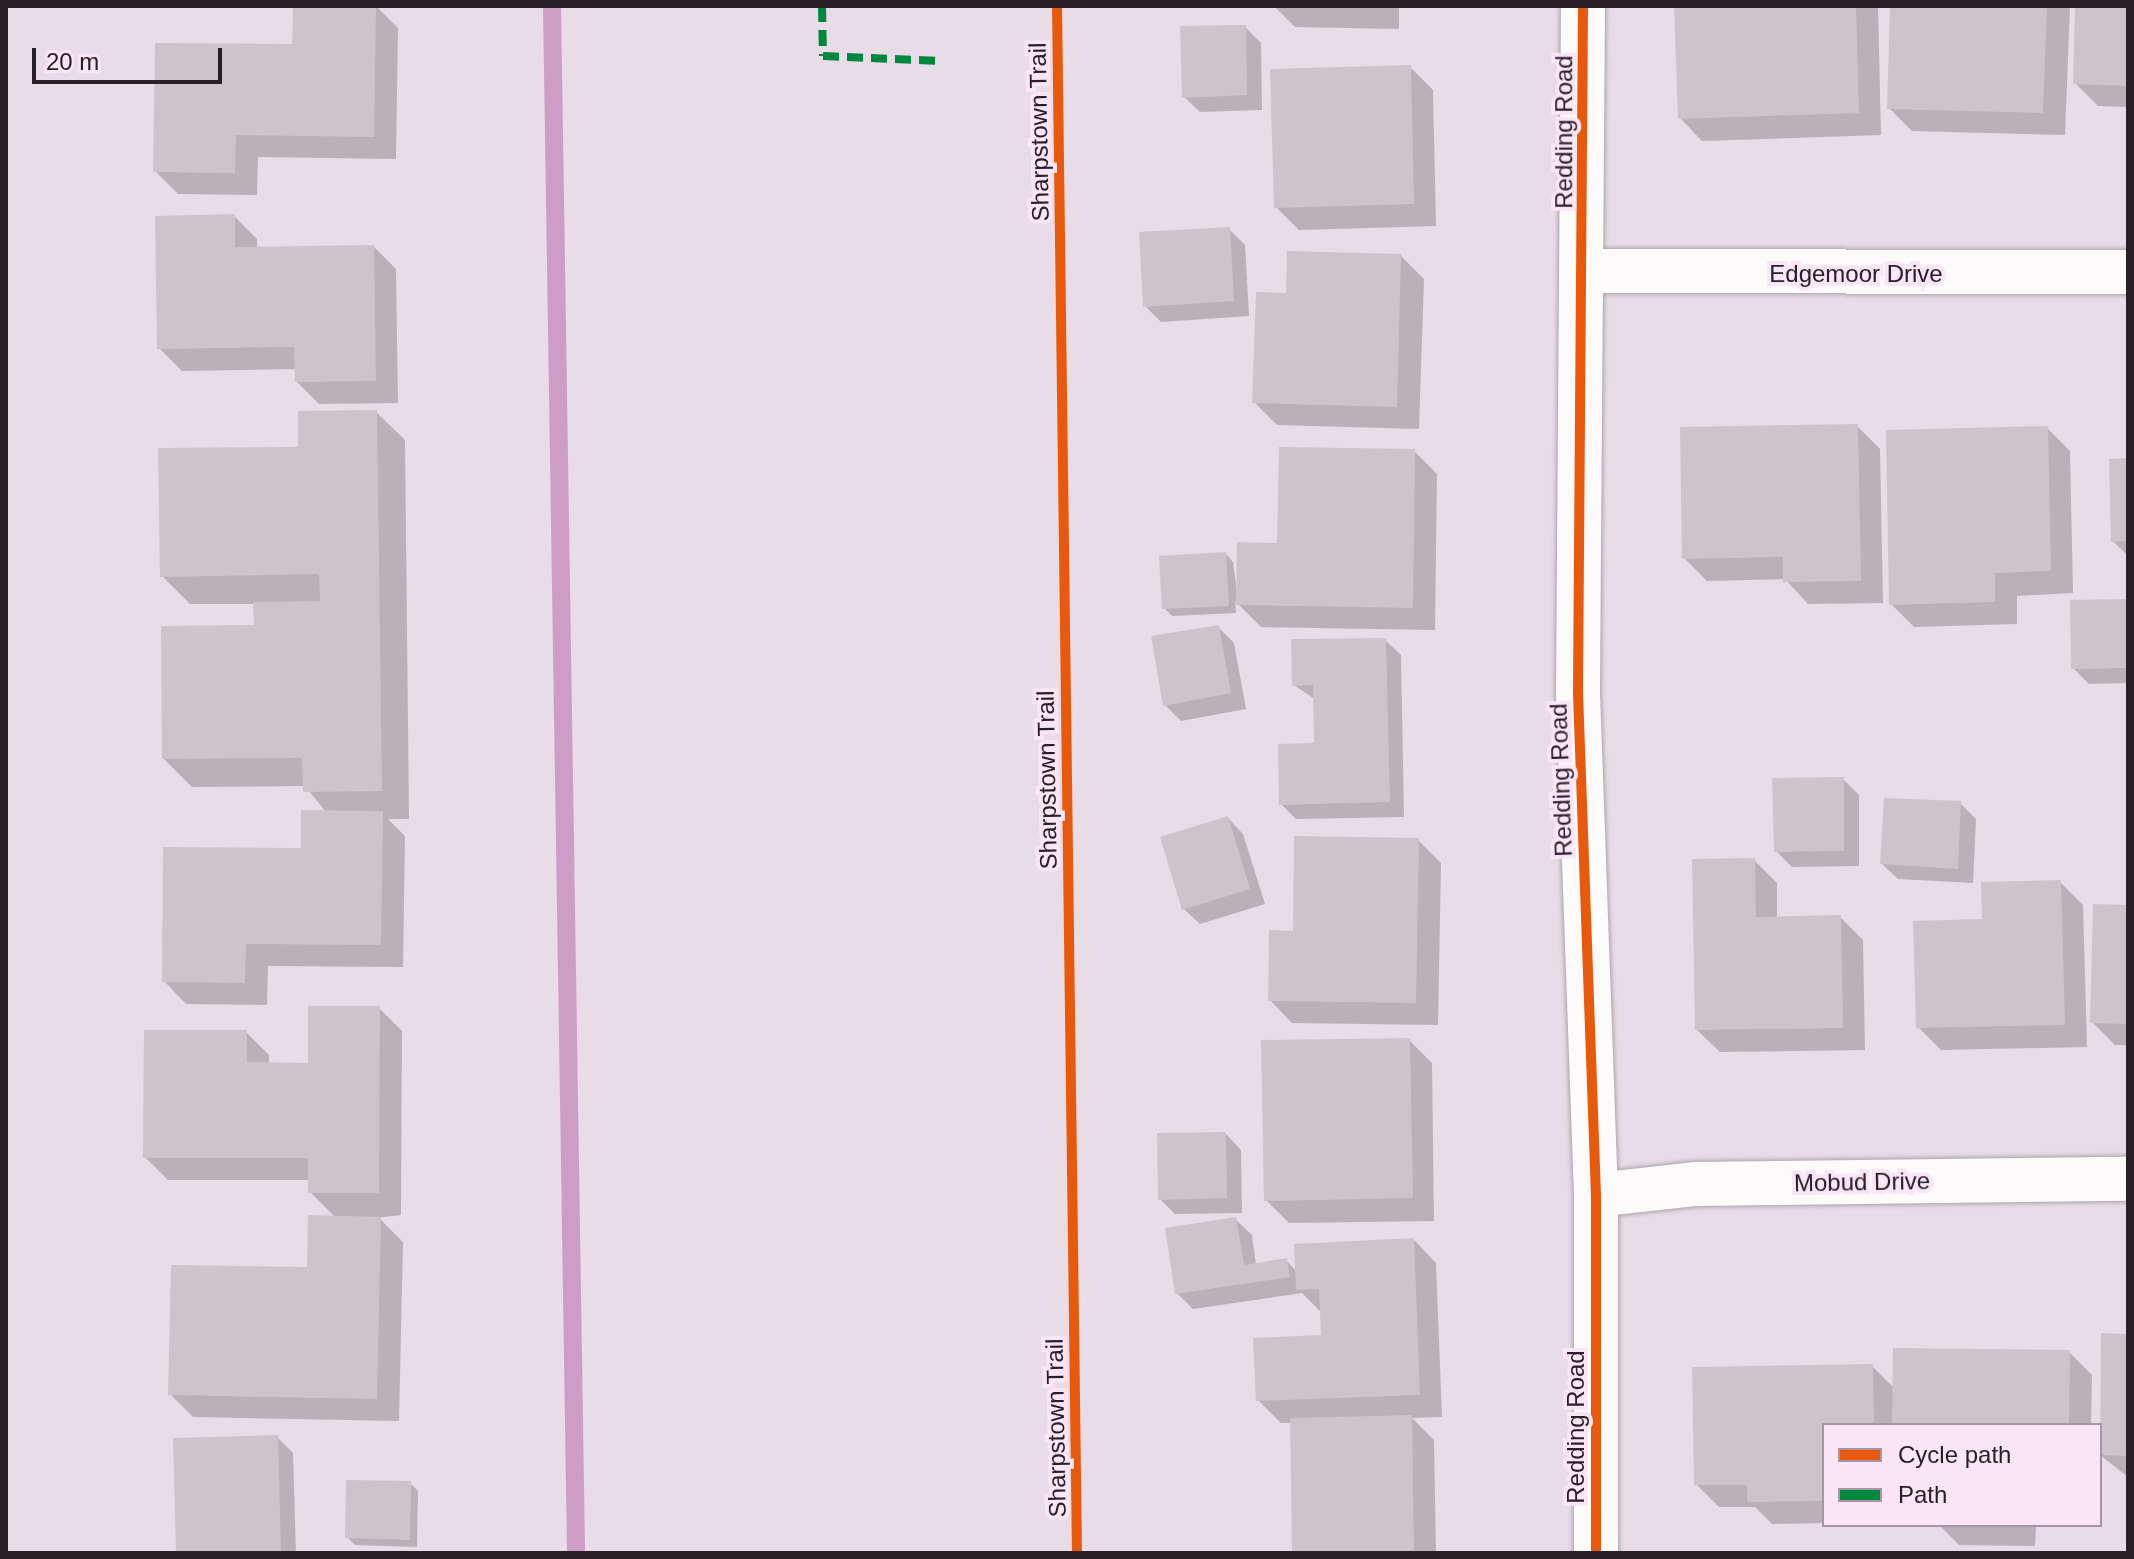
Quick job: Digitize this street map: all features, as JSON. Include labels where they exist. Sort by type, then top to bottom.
[{"type":"street","name":"Redding Road","points":[[1583,6],[1584,271],[1578,693],[1596,1195],[1596,1553]]},
{"type":"street","name":"Edgemoor Drive","points":[[1584,271],[2128,272]]},
{"type":"street","name":"Mobud Drive","points":[[1596,1195],[1696,1184],[2128,1179]]},
{"type":"building","points":[[293,6],[376,6],[374,137],[236,135],[235,173],[153,172],[155,43],[292,44]]},
{"type":"building","points":[[1674,6],[1856,6],[1859,113],[1678,119]]},
{"type":"building","points":[[1890,6],[2047,6],[2043,113],[1887,109]]},
{"type":"building","points":[[2075,6],[2128,6],[2128,86],[2073,84]]},
{"type":"building","points":[[1246,25],[1247,95],[1182,98],[1180,26]]},
{"type":"building","points":[[1411,65],[1414,204],[1274,208],[1270,69]]},
{"type":"building","points":[[235,214],[235,247],[374,245],[376,381],[295,382],[294,347],[157,349],[155,216]]},
{"type":"building","points":[[1230,227],[1234,301],[1143,307],[1139,232]]},
{"type":"building","points":[[1287,251],[1401,254],[1397,407],[1252,403],[1256,292],[1286,293]]},
{"type":"building","points":[[377,410],[382,791],[303,792],[302,758],[162,759],[161,626],[254,625],[253,602],[320,601],[319,574],[160,577],[158,448],[298,447],[298,411]]},
{"type":"building","points":[[1858,424],[1861,581],[1783,582],[1783,557],[1682,559],[1680,427]]},
{"type":"building","points":[[2048,426],[2051,571],[1995,573],[1995,602],[1889,605],[1886,430]]},
{"type":"building","points":[[1279,447],[1415,449],[1413,608],[1236,605],[1237,542],[1277,543]]},
{"type":"building","points":[[2128,458],[2128,541],[2111,542],[2109,459]]},
{"type":"building","points":[[1226,552],[1229,606],[1162,609],[1159,556]]},
{"type":"building","points":[[2128,599],[2128,668],[2071,669],[2070,600]]},
{"type":"building","points":[[1219,625],[1231,693],[1163,706],[1151,636]]},
{"type":"building","points":[[1386,638],[1390,802],[1279,805],[1278,744],[1314,743],[1313,685],[1292,686],[1291,639]]},
{"type":"building","points":[[1844,777],[1844,851],[1774,852],[1772,778]]},
{"type":"building","points":[[1884,798],[1961,801],[1958,869],[1880,864]]},
{"type":"building","points":[[301,810],[383,811],[381,945],[246,944],[245,983],[162,982],[163,847],[301,848]]},
{"type":"building","points":[[1228,816],[1250,889],[1182,910],[1160,837]]},
{"type":"building","points":[[1294,836],[1419,838],[1416,1003],[1268,1001],[1269,930],[1293,931]]},
{"type":"building","points":[[1755,858],[1756,917],[1841,915],[1843,1028],[1695,1030],[1692,859]]},
{"type":"building","points":[[2061,880],[2065,1025],[1916,1028],[1913,921],[1982,919],[1981,882]]},
{"type":"building","points":[[2093,904],[2128,905],[2128,1024],[2090,1023]]},
{"type":"building","points":[[308,1006],[380,1006],[379,1193],[308,1193],[308,1158],[143,1158],[144,1030],[247,1030],[247,1062],[308,1063]]},
{"type":"building","points":[[1410,1038],[1413,1198],[1264,1201],[1261,1040]]},
{"type":"building","points":[[1226,1132],[1227,1198],[1158,1200],[1157,1133]]},
{"type":"building","points":[[308,1215],[381,1217],[377,1399],[168,1395],[171,1265],[307,1267]]},
{"type":"building","points":[[1236,1217],[1244,1265],[1287,1258],[1290,1277],[1175,1294],[1165,1228]]},
{"type":"building","points":[[1414,1238],[1420,1395],[1256,1401],[1253,1338],[1321,1335],[1319,1289],[1296,1290],[1294,1244]]},
{"type":"building","points":[[2101,1333],[2128,1334],[2128,1456],[2102,1455]]},
{"type":"building","points":[[1893,1348],[2070,1350],[2069,1423],[1892,1423]]},
{"type":"building","points":[[1873,1364],[1874,1423],[1822,1423],[1822,1501],[1747,1502],[1747,1485],[1694,1485],[1692,1367]]},
{"type":"building","points":[[1412,1415],[1414,1553],[1292,1553],[1290,1418]]},
{"type":"building","points":[[278,1435],[281,1553],[176,1553],[173,1438]]},
{"type":"building","points":[[346,1480],[411,1481],[410,1540],[345,1538]]},
{"type":"waterway","points":[[552,6],[576,1553]]},
{"type":"marked path","points":[[822,6],[823,56],[941,61]]},
{"type":"cycle path","name":"Sharpstown Trail","points":[[1057,6],[1077,1553]]},
{"type":"cycle path","points":[[1583,6],[1578,693],[1596,1195],[1596,1553]]}]
